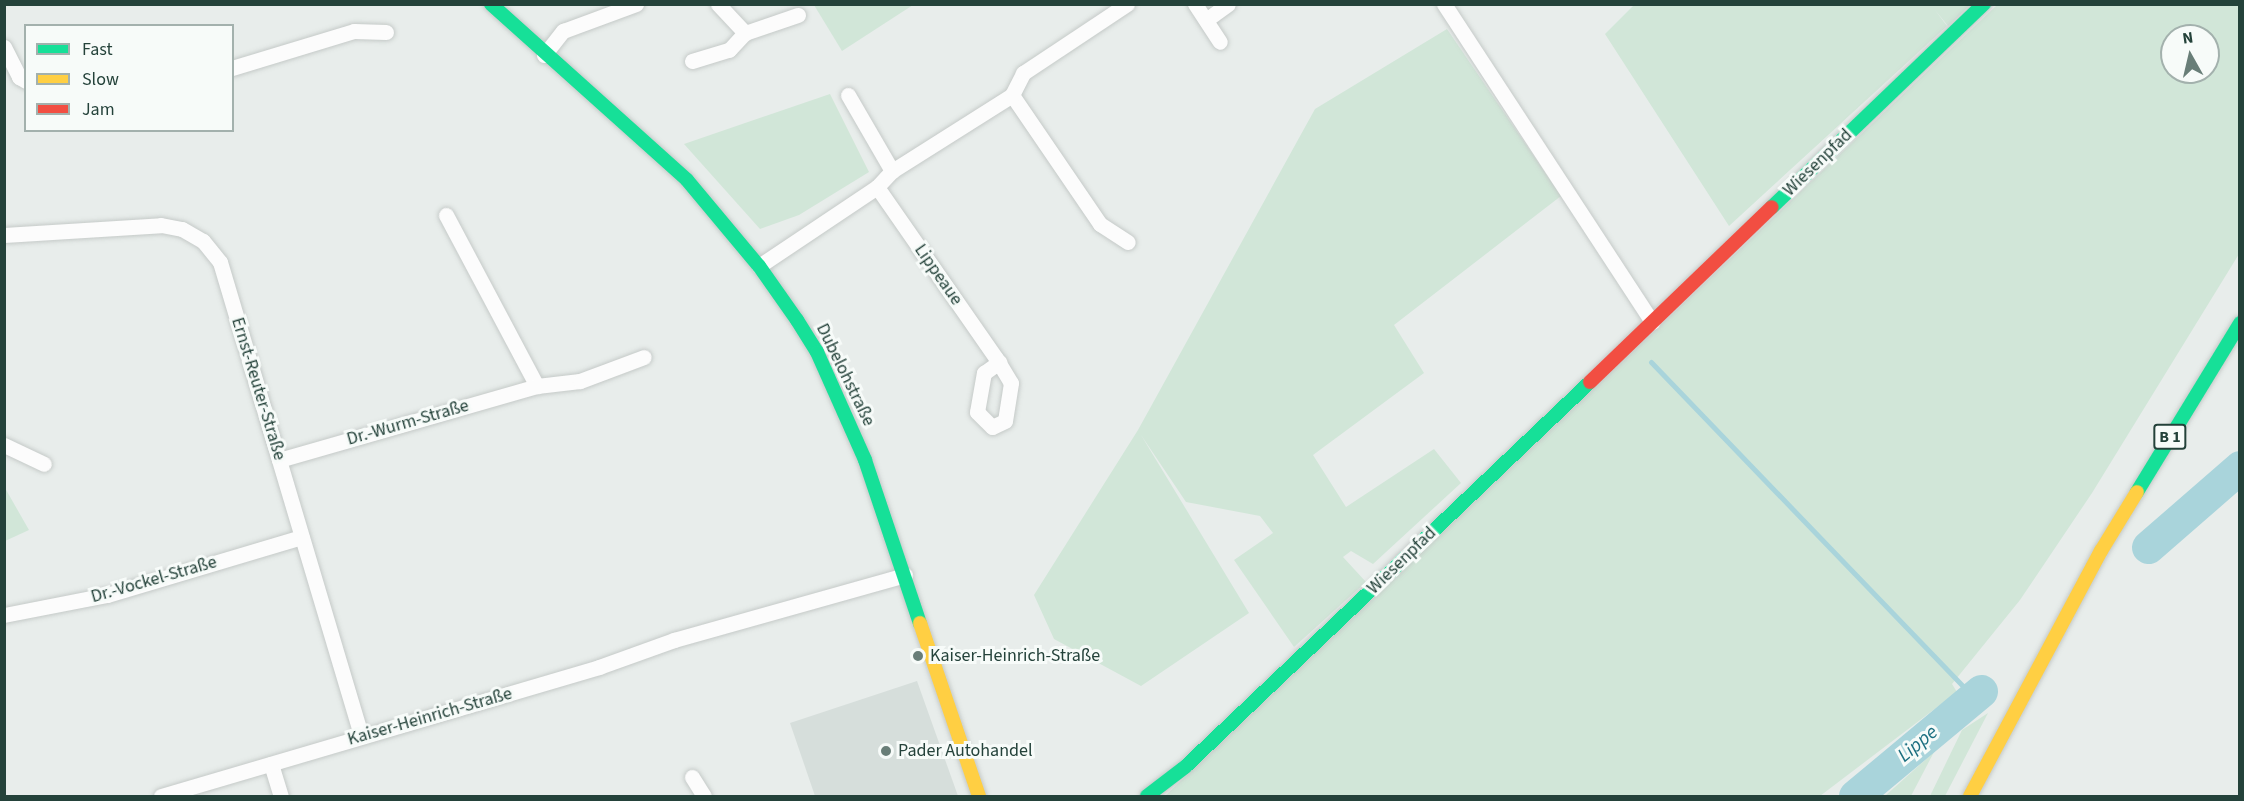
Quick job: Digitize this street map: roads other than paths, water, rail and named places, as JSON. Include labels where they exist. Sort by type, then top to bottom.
[{"type":"main road","name":"Dubelohstraße","points":[[490,4],[544,55],[687,180],[759,266],[817,352],[865,460],[979,796]]},
{"type":"main road","name":"Wiesenpfad","points":[[1147,796],[1185,767],[1984,4]]},
{"type":"main road","name":"B 1","points":[[1970,796],[2102,551],[2240,323]]},
{"type":"street","points":[[544,55],[563,30],[636,4]]},
{"type":"street","points":[[718,4],[745,33]]},
{"type":"street","points":[[759,266],[877,187],[892,171],[1012,95],[1023,73],[1127,4]]},
{"type":"street","points":[[1196,4],[1221,42]]},
{"type":"street","points":[[1206,20],[1228,4]]},
{"type":"street","points":[[1444,4],[1652,322]]},
{"type":"street","points":[[692,61],[729,50],[745,33],[798,15]]},
{"type":"street","points":[[234,67],[354,31],[386,32]]},
{"type":"street","points":[[4,47],[20,77],[24,80]]},
{"type":"street","points":[[848,95],[892,171]]},
{"type":"street","points":[[1012,95],[1100,224],[1128,242]]},
{"type":"street","name":"Lippeaue","points":[[877,187],[999,362]]},
{"type":"street","points":[[446,215],[537,386]]},
{"type":"street","name":"Ernst-Reuter-Straße","points":[[4,235],[161,225],[182,229],[203,241],[220,262],[361,736]]},
{"type":"street","name":"Dr.-Wurm-Straße","points":[[279,460],[537,386],[580,381],[644,357]]},
{"type":"street","points":[[4,445],[44,464]]},
{"type":"street","name":"Dr.-Vockel-Straße","points":[[4,615],[107,595],[302,537]]},
{"type":"street","name":"Kaiser-Heinrich-Straße","points":[[161,796],[599,667],[674,640],[905,575]]},
{"type":"street","points":[[271,764],[281,796]]},
{"type":"street","points":[[692,777],[704,796]]},
{"type":"waterway","points":[[1651,362],[1974,698]]},
{"type":"waterway","name":"Lippe","points":[[2148,547],[2240,467]]},
{"type":"waterway","name":"Lippe","points":[[1855,796],[1981,691]]},
{"type":"place","name":"Kaiser-Heinrich-Straße","points":[[918,656]]},
{"type":"place","name":"Pader Autohandel","points":[[886,751]]}]
